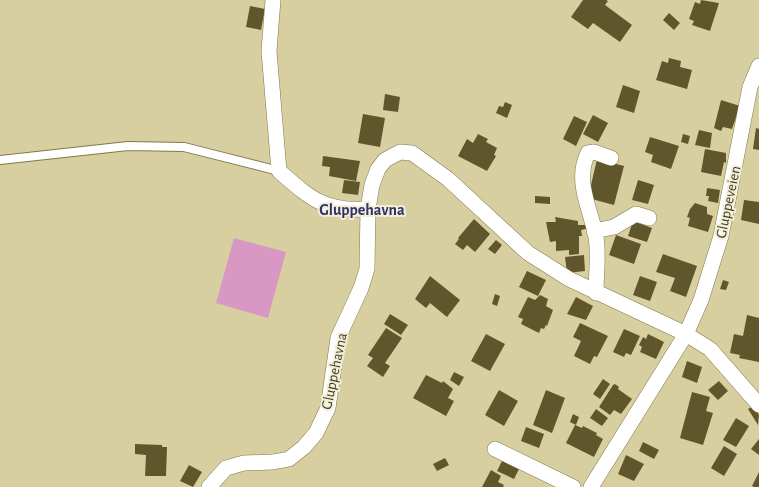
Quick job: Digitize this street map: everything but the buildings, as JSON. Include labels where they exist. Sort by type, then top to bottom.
[{"type":"street","points":[[274,0],[269,51],[279,171],[302,192],[324,205],[353,210],[368,209]]},
{"type":"street","name":"Gluppeveien","points":[[591,487],[686,334],[701,300],[714,262],[728,203],[750,87],[759,66]]},
{"type":"street","name":"Gluppehavna","points":[[209,487],[226,468],[244,463],[273,462],[289,459],[304,447],[316,433],[328,408],[338,338],[361,288],[367,269],[369,242],[368,209],[372,185],[378,170],[385,160],[400,152],[412,153],[448,179],[528,253],[568,279],[686,334]]},
{"type":"street","points":[[596,293],[596,238],[583,188],[586,158],[588,153],[594,152],[611,158]]},
{"type":"street","points":[[594,231],[614,227],[636,214],[649,218]]},
{"type":"street","points":[[686,334],[710,349],[759,405]]},
{"type":"street","points":[[494,449],[573,487]]},
{"type":"lane","points":[[0,160],[128,146],[184,147],[279,171]]},
{"type":"shaded area","points":[[234,238],[286,252],[268,318],[216,303]]},
{"type":"district","name":"Gluppehavna","points":[[362,209]]}]
